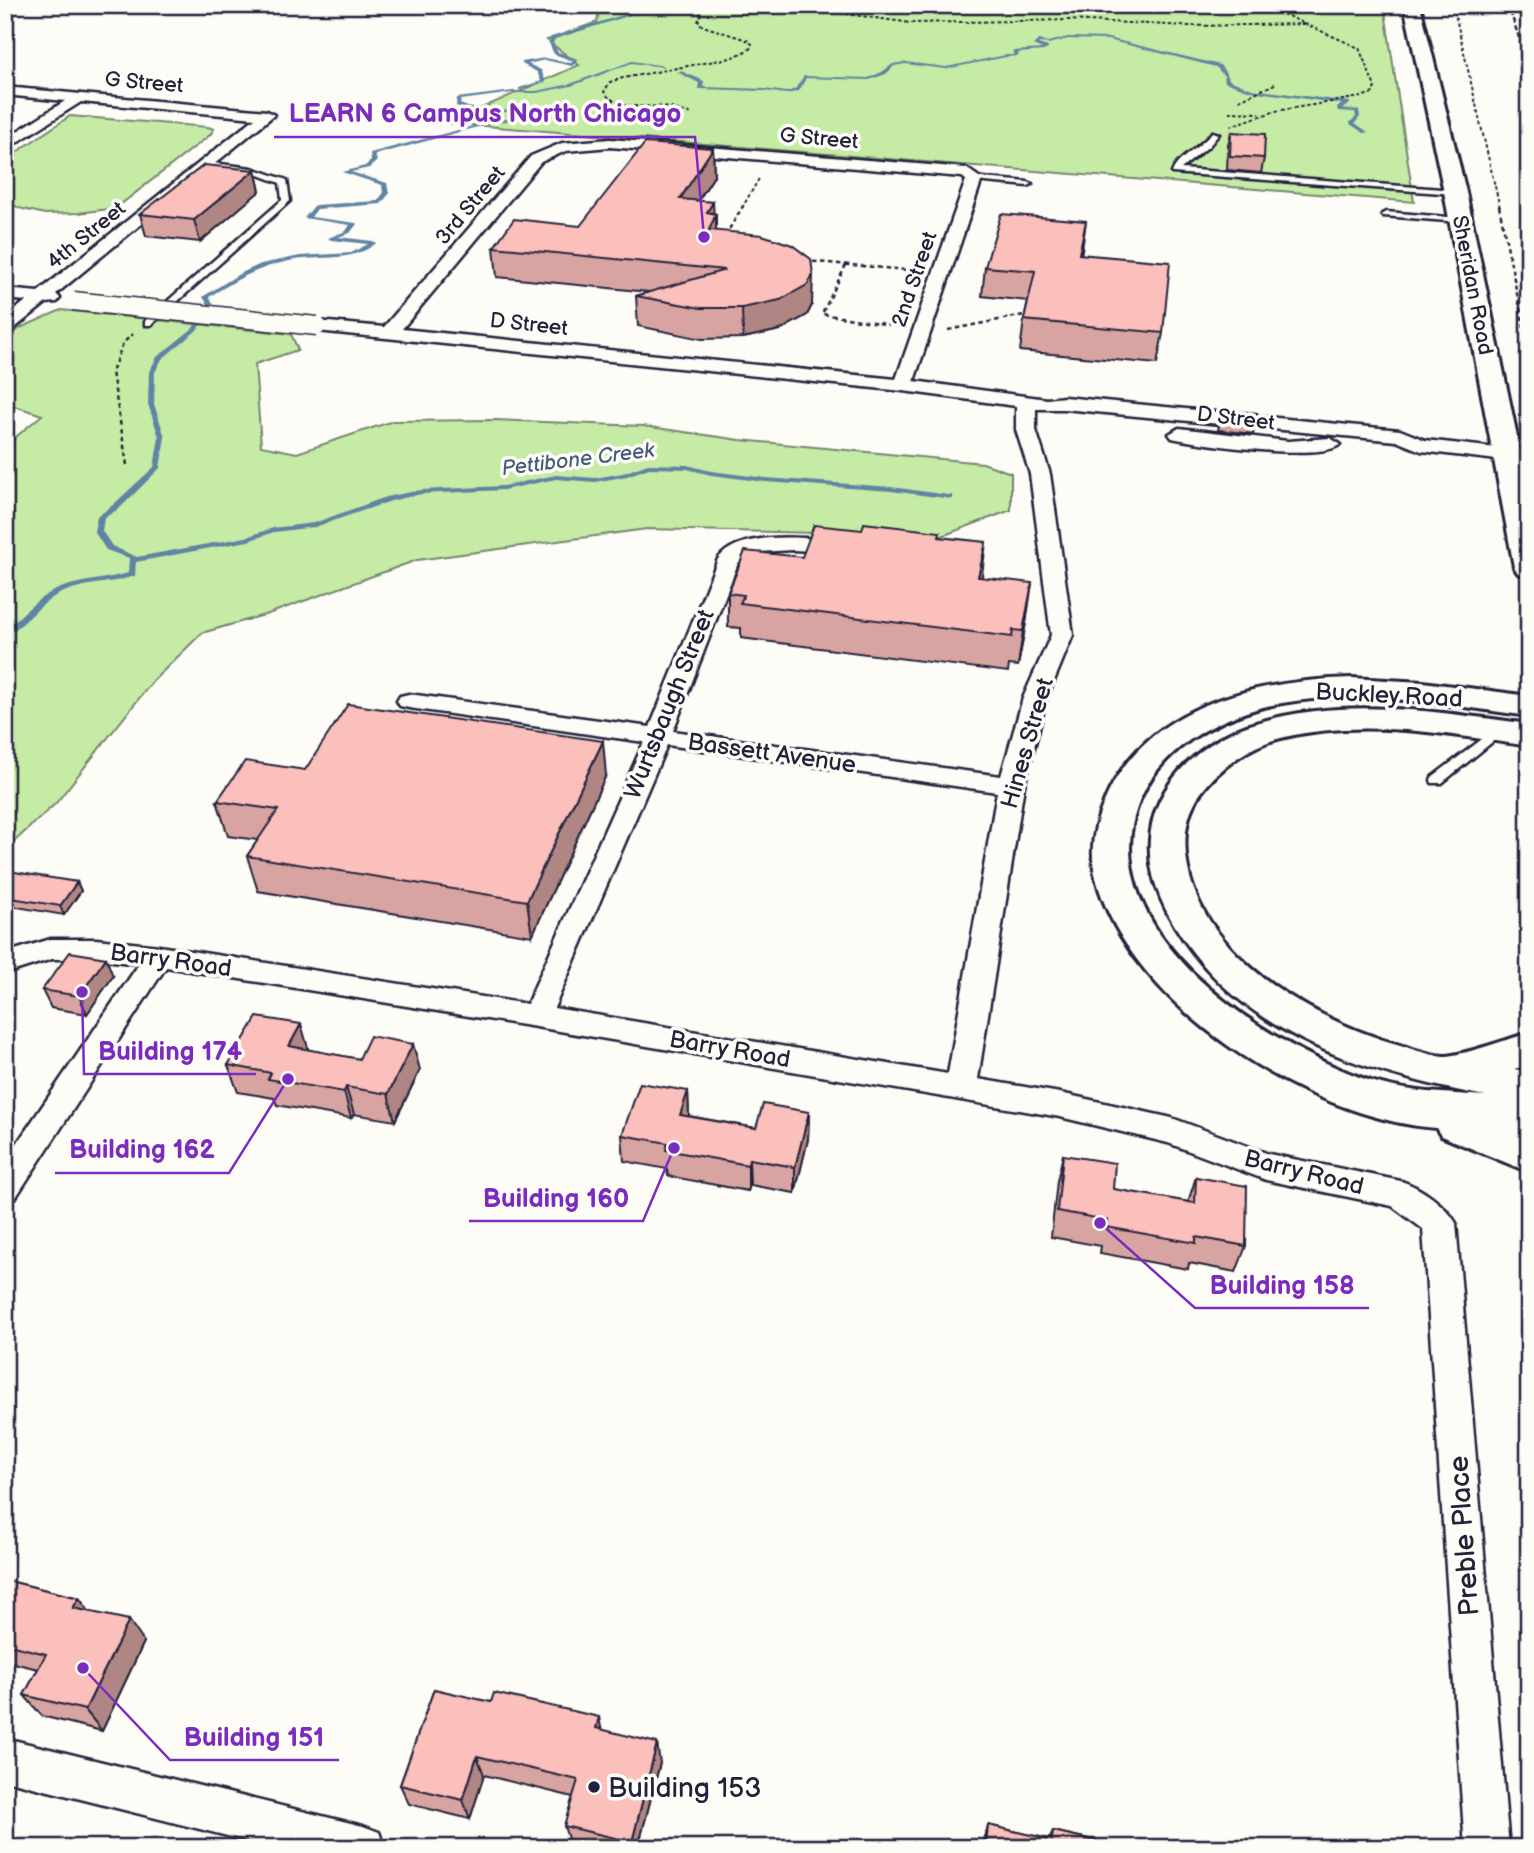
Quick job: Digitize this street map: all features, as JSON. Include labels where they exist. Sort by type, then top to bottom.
[{"type":"main road","name":"Sheridan Road","points":[[1412,5],[1455,192],[1529,567]]},
{"type":"main road","name":"Buckley Road","points":[[1529,706],[1401,691],[1345,688],[1305,691],[1246,701],[1180,731],[1154,753],[1131,782],[1111,837],[1113,864],[1120,895],[1135,927],[1158,959],[1192,996],[1234,1029],[1308,1073],[1367,1095],[1414,1109],[1485,1113],[1529,1120]]},
{"type":"main road","name":"Buckley Road","points":[[1514,733],[1372,716],[1335,718],[1274,728],[1210,760],[1180,795],[1169,821],[1166,846],[1169,873],[1176,896],[1190,923],[1231,973],[1282,1011],[1312,1028],[1391,1060],[1439,1072],[1529,1088]]},
{"type":"main road","points":[[1439,1072],[1529,1049]]},
{"type":"main road","points":[[1414,1109],[1529,1154]]},
{"type":"street","name":"G Street","points":[[5,92],[267,115],[258,122]]},
{"type":"street","points":[[5,146],[78,98]]},
{"type":"street","name":"4th Street","points":[[5,327],[258,122]]},
{"type":"street","name":"3rd Street","points":[[389,333],[536,159],[547,152],[577,144],[646,145]]},
{"type":"street","name":"G Street","points":[[646,145],[952,170],[966,173],[973,184]]},
{"type":"street","name":"2nd Street","points":[[903,385],[959,217],[973,184]]},
{"type":"street","name":"D Street","points":[[5,294],[903,385],[1037,403],[1064,412],[1177,433],[1274,445],[1338,444],[1401,450],[1421,445],[1506,456]]},
{"type":"street","name":"Hines Street","points":[[961,1088],[1011,786],[1035,698],[1062,635],[1040,474],[1026,430],[1037,403]]},
{"type":"street","name":"Wurtsbaugh Street","points":[[536,1016],[657,737],[729,559],[754,546],[793,544],[873,548]]},
{"type":"street","name":"Bassett Avenue","points":[[409,701],[1011,786]]},
{"type":"street","name":"Barry Road","points":[[5,964],[51,949],[96,949],[159,956],[536,1016],[1060,1105],[1172,1131],[1266,1167],[1401,1194],[1439,1223]]},
{"type":"street","points":[[5,1188],[159,956]]},
{"type":"street","name":"Preble Place","points":[[1439,1223],[1487,1848]]},
{"type":"street","points":[[5,1759],[295,1840],[363,1848]]},
{"type":"lane","points":[[1215,134],[1210,143],[1185,158],[1175,171],[1455,192]]},
{"type":"lane","points":[[148,323],[286,201],[284,182],[251,170],[207,164]]},
{"type":"lane","points":[[973,184],[1028,184]]},
{"type":"lane","points":[[1386,214],[1460,220]]},
{"type":"lane","points":[[1437,780],[1514,733]]},
{"type":"path","points":[[692,5],[701,13],[698,22],[703,26],[747,40],[752,44],[750,48],[731,58],[623,78],[610,82],[604,92],[616,102],[666,107],[693,114]]},
{"type":"path","points":[[754,5],[811,8],[911,23],[1068,20],[1189,26],[1306,24]]},
{"type":"path","points":[[1215,134],[1268,113],[1348,100],[1373,93],[1375,87],[1359,48],[1263,5]]},
{"type":"path","points":[[1453,5],[1489,158],[1529,352]]},
{"type":"path","points":[[1239,100],[1277,83]]},
{"type":"path","points":[[1229,111],[1268,113]]},
{"type":"path","points":[[722,242],[761,176]]},
{"type":"path","points":[[793,260],[930,272]]},
{"type":"path","points":[[127,466],[111,372],[123,343],[148,323]]},
{"type":"green space","points":[[600,5],[1384,5],[1414,202],[448,123],[579,65],[547,40],[597,22]]},
{"type":"green space","points":[[70,116],[214,129],[210,135],[116,208],[45,214],[19,208],[5,200],[5,160]]},
{"type":"green space","points":[[61,310],[291,334],[298,350],[255,364],[261,446],[297,453],[393,421],[496,420],[643,426],[740,440],[983,463],[1011,473],[1011,510],[942,536],[647,529],[417,560],[268,614],[202,633],[153,681],[56,803],[5,850],[5,446],[42,415],[5,403],[5,341],[20,328]]},
{"type":"building","points":[[1231,132],[1265,134],[1264,158],[1230,156]]},
{"type":"building","points":[[645,143],[713,148],[680,199],[713,202],[707,212],[716,214],[709,230],[762,235],[792,245],[811,259],[813,275],[807,285],[780,300],[742,308],[701,308],[636,296],[725,270],[494,247],[514,219],[580,226]]},
{"type":"building","points":[[204,165],[255,170],[194,220],[140,214]]},
{"type":"building","points":[[1001,214],[1086,221],[1079,254],[1170,262],[1163,333],[1024,320],[1035,271],[985,267]]},
{"type":"building","points":[[1222,410],[1257,413],[1257,418],[1222,414]]},
{"type":"building","points":[[864,523],[940,532],[939,537],[986,542],[978,577],[1032,583],[1023,631],[1013,630],[1012,637],[740,603],[744,595],[728,593],[745,551],[802,557],[814,525],[862,530]]},
{"type":"building","points":[[348,704],[603,741],[527,901],[247,856],[278,810],[217,801],[245,761],[305,770]]},
{"type":"building","points":[[8,871],[77,882],[60,906],[5,897],[5,874]]},
{"type":"building","points":[[70,952],[106,958],[79,996],[42,990]]},
{"type":"building","points":[[257,1017],[301,1024],[289,1046],[359,1059],[370,1036],[413,1044],[388,1094],[346,1087],[344,1092],[268,1079],[271,1073],[228,1065]]},
{"type":"building","points":[[640,1083],[688,1091],[680,1115],[756,1128],[763,1104],[809,1112],[795,1167],[749,1159],[748,1165],[666,1150],[668,1143],[622,1135]]},
{"type":"building","points":[[1063,1155],[1115,1163],[1113,1189],[1195,1203],[1196,1177],[1247,1186],[1246,1246],[1196,1237],[1196,1243],[1106,1227],[1107,1220],[1057,1211]]},
{"type":"building","points":[[5,1580],[79,1598],[73,1608],[129,1620],[85,1710],[24,1695],[46,1654],[5,1644]]},
{"type":"building","name":"Building 153","points":[[434,1689],[491,1702],[494,1693],[599,1717],[596,1728],[657,1743],[632,1842],[564,1826],[578,1780],[477,1756],[463,1800],[400,1785]]},
{"type":"building","points":[[988,1825],[1052,1840],[1053,1831],[1128,1848],[986,1848]]},
{"type":"waterway","name":"Pettibone Creek","points":[[521,89],[544,82],[539,71],[524,63],[545,59],[572,65],[576,60],[556,53],[551,43],[553,38],[627,15],[636,9],[636,5]]},
{"type":"waterway","name":"Pettibone Creek","points":[[679,72],[702,82],[700,88],[787,93],[797,90],[804,77],[869,79],[884,73],[893,65],[905,63],[946,68],[1017,55],[1014,52],[1046,48],[1035,45],[1039,41],[1048,43],[1068,38],[1108,39],[1218,66],[1227,81],[1251,90],[1348,103],[1339,107],[1340,110],[1357,111],[1358,117],[1352,123],[1366,132]]},
{"type":"waterway","name":"Pettibone Creek","points":[[5,634],[41,601],[58,591],[132,574],[133,557],[109,548],[98,531],[101,517],[117,506],[157,468],[162,437],[151,404],[152,372],[159,358],[194,330],[212,306],[206,297],[241,275],[263,265],[288,259],[351,254],[366,249],[373,243],[331,238],[348,232],[354,224],[307,218],[315,207],[379,203],[386,194],[385,184],[345,172],[367,167],[374,161],[372,154],[485,124],[533,115],[545,108],[479,111],[458,105],[459,99],[513,92],[537,92],[571,85],[632,62],[663,66]]},
{"type":"waterway","name":"Pettibone Creek","points":[[133,560],[248,539],[273,530],[315,525],[389,499],[421,492],[503,488],[556,477],[595,480],[625,475],[648,466],[687,467],[766,480],[891,489],[949,497]]},
{"type":"railway","points":[[1508,5],[1529,67]]},
{"type":"place","name":"LEARN 6 Campus North Chicago","points":[[704,237]]},
{"type":"place","name":"Building 174","points":[[82,992]]},
{"type":"place","name":"Building 162","points":[[288,1079]]},
{"type":"place","name":"Building 160","points":[[674,1148]]},
{"type":"place","name":"Building 158","points":[[1100,1223]]},
{"type":"place","name":"Building 151","points":[[83,1668]]},
{"type":"place","name":"Building 153","points":[[594,1787]]}]
